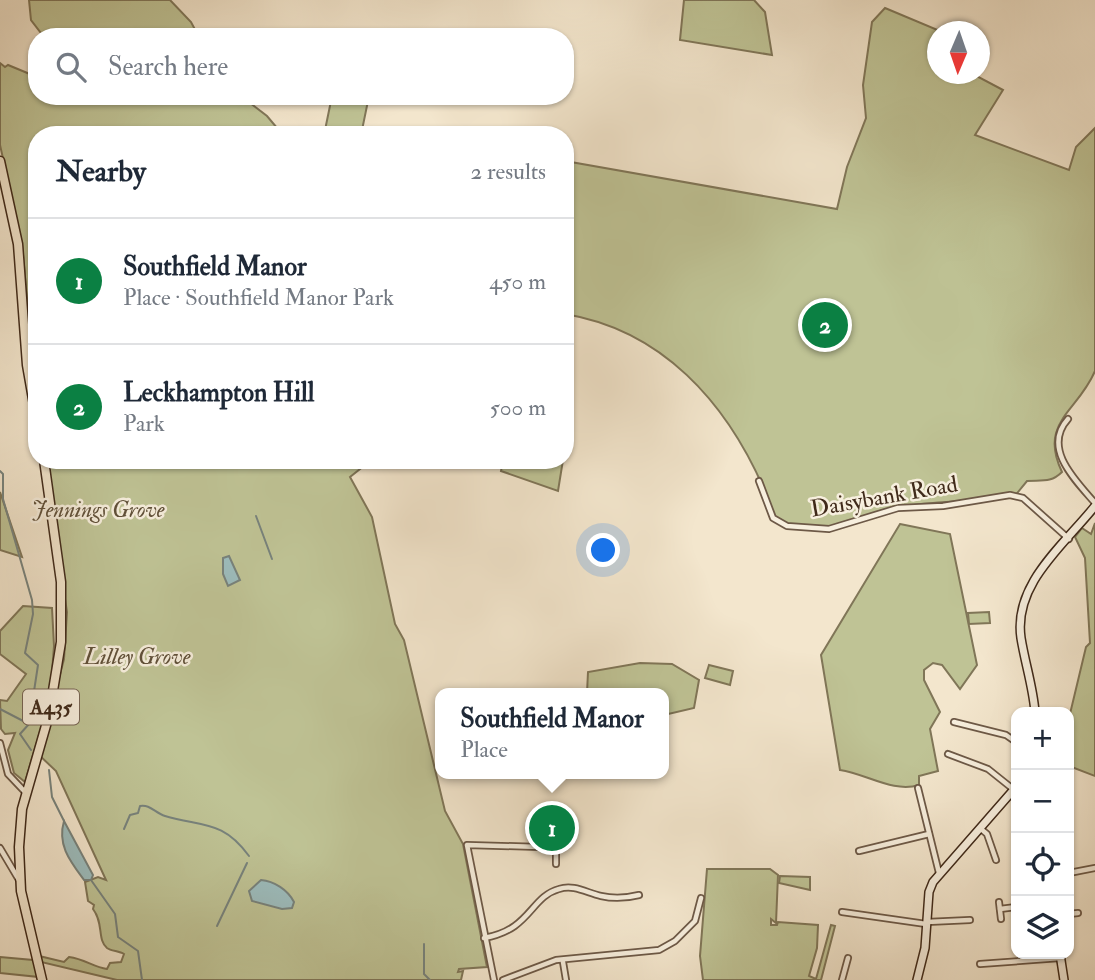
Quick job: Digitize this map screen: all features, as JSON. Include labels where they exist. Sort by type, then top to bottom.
[{"type":"main road","points":[[0,161],[18,244],[28,371]]},
{"type":"main road","name":"A435","points":[[41,978],[20,880],[20,833],[26,794],[53,697],[62,629],[60,576],[45,469]]},
{"type":"street","points":[[1034,707],[1021,638],[1021,604],[1029,586],[1095,505],[1058,452],[1058,434],[1068,419]]},
{"type":"street","name":"Daisybank Road","points":[[759,481],[773,518],[787,526],[829,529],[892,509],[943,506],[1010,495],[1023,498],[1069,538]]},
{"type":"street","points":[[954,722],[1011,738]]},
{"type":"street","points":[[0,743],[8,774],[26,794]]},
{"type":"street","points":[[948,754],[988,769],[1011,785]]},
{"type":"street","points":[[918,788],[939,873]]},
{"type":"street","points":[[917,980],[924,954],[929,892],[939,873],[1011,793]]},
{"type":"street","points":[[981,829],[987,834],[996,860]]},
{"type":"street","points":[[859,851],[929,834]]},
{"type":"street","points":[[494,980],[467,845],[540,847],[553,842],[556,846],[556,863]]},
{"type":"street","points":[[0,848],[15,877],[20,880]]},
{"type":"street","points":[[1074,872],[1095,869]]},
{"type":"street","points":[[484,938],[514,929],[544,897],[559,889],[575,888],[610,897],[639,895]]},
{"type":"street","points":[[503,980],[556,960],[563,962],[659,950],[675,941],[695,921],[701,898]]},
{"type":"street","points":[[999,902],[1001,919]]},
{"type":"street","points":[[1000,909],[1011,908]]},
{"type":"street","points":[[842,912],[926,923],[970,919]]},
{"type":"street","points":[[1074,913],[1078,913]]},
{"type":"street","points":[[842,980],[848,958]]},
{"type":"street","points":[[980,964],[1030,959]]},
{"type":"street","points":[[1061,959],[1065,980]]},
{"type":"street","points":[[563,962],[566,980]]},
{"type":"green space","points":[[29,0],[170,0],[194,28],[37,28],[31,20]]},
{"type":"green space","points":[[684,0],[754,0],[765,12],[772,55],[680,40]]},
{"type":"green space","points":[[885,8],[927,26],[927,84],[990,83],[1003,90],[975,135],[1069,170],[1076,147],[1095,128],[1095,371],[1057,429],[1056,455],[1062,472],[1054,478],[1027,481],[1014,497],[907,506],[831,526],[788,527],[778,522],[772,514],[749,457],[731,427],[687,375],[661,353],[632,336],[574,316],[574,163],[837,209],[847,167],[866,118],[863,85],[872,22]]},
{"type":"green space","points":[[0,63],[28,73],[28,105],[253,105],[275,126],[28,126],[28,309],[22,244],[0,145]]},
{"type":"green space","points":[[330,105],[367,105],[363,126],[326,126]]},
{"type":"green space","points":[[45,469],[360,469],[350,477],[372,517],[395,624],[404,640],[435,769],[435,779],[437,779],[445,811],[463,844],[487,967],[459,969],[458,972],[463,971],[461,980],[117,980],[41,962],[39,956],[64,962],[69,957],[107,969],[110,963],[121,962],[124,954],[104,945],[94,905],[88,901],[85,882],[98,877],[106,880],[56,771],[39,755],[64,659],[67,612]]},
{"type":"green space","points":[[501,469],[562,469],[558,491]]},
{"type":"green space","points":[[0,492],[22,557],[0,550]]},
{"type":"green space","points":[[1095,523],[1095,776],[1074,768],[1074,707],[1072,707],[1086,647],[1090,643],[1085,558],[1075,537],[1082,528],[1091,534]]},
{"type":"green space","points":[[900,524],[950,534],[977,665],[960,689],[942,665],[933,663],[924,670],[924,680],[940,712],[930,729],[938,771],[919,776],[919,785],[909,787],[890,785],[840,770],[821,655]]},
{"type":"green space","points":[[23,606],[52,608],[54,646],[50,698],[25,782],[14,773],[8,750],[15,733],[5,734],[1,729],[0,700],[7,701],[26,674],[0,654],[0,631]]},
{"type":"green space","points":[[989,612],[990,623],[969,624],[968,613]]},
{"type":"green space","points":[[640,663],[672,664],[699,680],[694,708],[669,714],[669,688],[587,688],[588,672]]},
{"type":"green space","points":[[709,665],[733,671],[730,685],[705,678]]},
{"type":"green space","points":[[707,869],[770,869],[778,875],[776,923],[771,919],[771,925],[777,925],[778,922],[818,925],[817,948],[809,976],[816,979],[831,925],[835,926],[821,980],[703,980],[700,956]]},
{"type":"green space","points":[[780,876],[810,877],[810,890],[779,883]]},
{"type":"green space","points":[[0,957],[33,960],[39,977],[0,973]]},
{"type":"water","points":[[229,556],[240,580],[228,586],[223,574],[223,558]]},
{"type":"water","points":[[64,821],[93,875],[91,880],[84,880],[66,852],[62,838]]},
{"type":"water","points":[[261,880],[271,882],[284,890],[294,902],[292,908],[282,909],[252,901],[249,891]]},
{"type":"waterway","points":[[0,471],[3,474],[3,499],[32,600],[33,614],[25,653],[38,665],[29,724],[20,734],[31,750]]},
{"type":"waterway","points":[[256,516],[272,559]]},
{"type":"waterway","points":[[0,709],[29,724]]},
{"type":"waterway","points":[[49,770],[52,797],[64,821]]},
{"type":"waterway","points":[[124,829],[130,815],[138,813],[140,806],[147,806],[165,816],[221,830],[249,856]]},
{"type":"waterway","points":[[217,926],[247,863]]},
{"type":"waterway","points":[[91,880],[115,914],[118,937],[138,951],[142,980]]},
{"type":"waterway","points":[[424,944],[424,974],[430,980]]},
{"type":"place","name":"Leckhampton Hill","points":[[825,325]]},
{"type":"place","name":"Southfield Manor","points":[[552,828]]},
{"type":"park label","name":"Jennings Grove","points":[[98,509]]},
{"type":"park label","name":"Lilley Grove","points":[[137,656]]}]
